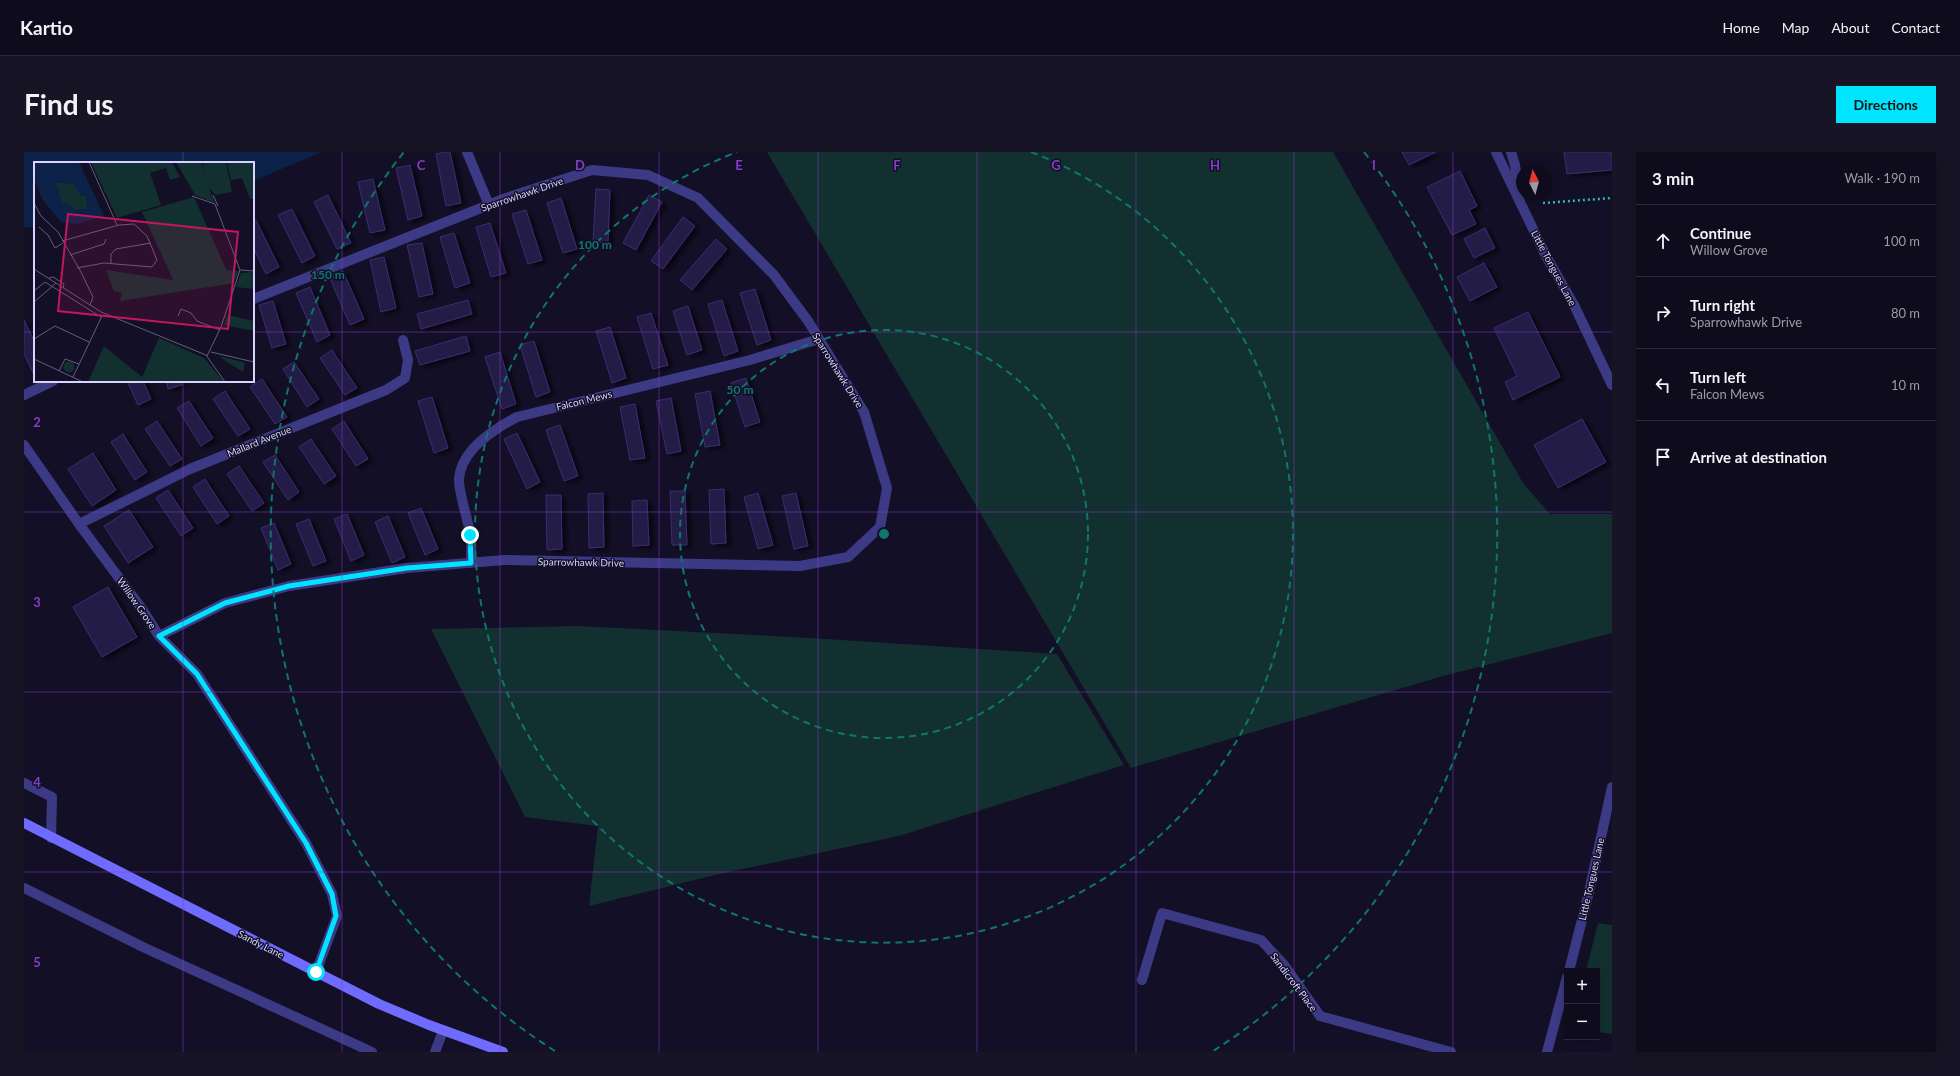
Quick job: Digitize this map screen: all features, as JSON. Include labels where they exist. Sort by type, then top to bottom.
[{"type":"main road","name":"Sandy Lane","points":[[24,823],[380,1004],[443,1031],[503,1052]]},
{"type":"street","points":[[467,152],[489,205]]},
{"type":"street","name":"Little Tongues Lane","points":[[1496,152],[1546,256],[1574,304],[1612,385]]},
{"type":"street","points":[[1511,152],[1515,165],[1521,202]]},
{"type":"street","name":"Sparrowhawk Drive","points":[[159,636],[225,603],[289,586],[407,568],[504,560],[800,566],[848,558],[880,527],[887,488],[864,412],[819,339],[774,275],[698,198],[648,175],[592,170],[489,205],[254,299]]},
{"type":"street","name":"Falcon Mews","points":[[471,563],[470,535],[459,479],[464,462],[479,440],[499,426],[517,417],[750,360],[819,339]]},
{"type":"street","name":"Mallard Avenue","points":[[80,524],[190,469],[386,390],[405,378],[408,360],[403,340]]},
{"type":"street","points":[[24,395],[51,382]]},
{"type":"street","name":"Willow Grove","points":[[24,445],[142,609],[159,636],[197,674],[306,843],[332,894],[336,916],[316,972]]},
{"type":"street","points":[[24,783],[52,797],[51,838]]},
{"type":"street","name":"Little Tongues Lane","points":[[1570,968],[1588,896],[1612,787]]},
{"type":"street","points":[[24,888],[145,948],[372,1052]]},
{"type":"street","name":"Sandicroft Place","points":[[1142,980],[1162,913],[1261,940],[1284,965],[1320,1016],[1450,1052]]},
{"type":"street","points":[[1547,1052],[1564,988]]},
{"type":"street","points":[[436,1052],[443,1031]]},
{"type":"path","points":[[1521,202],[1612,198]]},
{"type":"green space","points":[[767,152],[1333,152],[1523,483],[1550,514],[1612,514],[1612,633],[1443,676],[1131,768]]},
{"type":"green space","points":[[579,626],[811,638],[1057,654],[1124,765],[899,836],[719,874],[589,906],[598,826],[525,817],[431,629]]},
{"type":"green space","points":[[1598,923],[1612,925],[1612,1034],[1600,1032],[1600,968],[1587,968]]},
{"type":"water","points":[[24,152],[322,152],[254,181],[254,162],[34,162],[34,228],[24,227]]},
{"type":"building","points":[[450,152],[461,203],[446,206],[436,154]]},
{"type":"building","points":[[1402,152],[1436,152],[1409,165]]},
{"type":"building","points":[[1564,152],[1612,152],[1612,170],[1567,174]]},
{"type":"building","points":[[410,165],[422,216],[408,220],[396,168]]},
{"type":"building","points":[[1460,171],[1477,206],[1469,210],[1476,224],[1452,235],[1427,187]]},
{"type":"building","points":[[373,179],[385,230],[370,233],[358,182]]},
{"type":"building","points":[[596,189],[610,190],[608,243],[593,242]]},
{"type":"building","points":[[328,195],[351,243],[337,249],[314,202]]},
{"type":"building","points":[[649,195],[662,202],[636,250],[623,243]]},
{"type":"building","points":[[561,198],[577,249],[563,253],[547,203]]},
{"type":"building","points":[[292,209],[315,256],[302,263],[278,215]]},
{"type":"building","points":[[526,210],[542,260],[528,264],[512,214]]},
{"type":"building","points":[[683,217],[695,226],[663,269],[651,261]]},
{"type":"building","points":[[256,220],[279,267],[266,274],[254,249],[254,221]]},
{"type":"building","points":[[490,223],[506,273],[491,277],[476,227]]},
{"type":"building","points":[[1485,228],[1495,248],[1474,258],[1464,239]]},
{"type":"building","points":[[454,233],[470,283],[455,288],[440,237]]},
{"type":"building","points":[[716,239],[727,249],[692,290],[680,280]]},
{"type":"building","points":[[422,243],[433,294],[419,297],[407,245]]},
{"type":"building","points":[[384,257],[396,308],[381,312],[370,260]]},
{"type":"building","points":[[1484,263],[1497,287],[1470,301],[1457,277]]},
{"type":"building","points":[[343,271],[364,319],[350,325],[329,276]]},
{"type":"building","points":[[310,287],[330,335],[317,342],[296,293]]},
{"type":"building","points":[[755,289],[771,340],[757,345],[740,293]]},
{"type":"building","points":[[468,300],[472,314],[421,329],[417,314]]},
{"type":"building","points":[[722,300],[738,351],[724,356],[708,304]]},
{"type":"building","points":[[273,301],[286,344],[272,348],[259,305]]},
{"type":"building","points":[[688,306],[702,350],[687,355],[673,311]]},
{"type":"building","points":[[1528,312],[1560,377],[1513,400],[1505,382],[1517,376],[1494,328]]},
{"type":"building","points":[[651,313],[668,365],[653,369],[637,317]]},
{"type":"building","points":[[24,320],[34,341],[34,372],[24,354]]},
{"type":"building","points":[[610,327],[626,378],[612,383],[596,331]]},
{"type":"building","points":[[466,336],[470,351],[420,365],[415,351]]},
{"type":"building","points":[[534,341],[550,392],[536,397],[520,345]]},
{"type":"building","points":[[332,350],[357,388],[345,395],[320,358]]},
{"type":"building","points":[[500,352],[516,404],[502,409],[485,357]]},
{"type":"building","points":[[294,362],[319,399],[307,407],[283,369]]},
{"type":"building","points":[[746,378],[760,422],[745,427],[731,383]]},
{"type":"building","points":[[262,379],[287,417],[275,424],[250,387]]},
{"type":"building","points":[[127,382],[143,382],[151,399],[138,405]]},
{"type":"building","points":[[166,382],[180,382],[182,385],[168,389]]},
{"type":"building","points":[[225,391],[250,429],[238,436],[213,399]]},
{"type":"building","points":[[710,391],[720,445],[705,447],[695,394]]},
{"type":"building","points":[[432,397],[448,448],[434,453],[418,401]]},
{"type":"building","points":[[671,398],[681,451],[667,454],[656,401]]},
{"type":"building","points":[[189,401],[213,438],[201,446],[177,408]]},
{"type":"building","points":[[635,404],[645,458],[630,460],[620,407]]},
{"type":"building","points":[[1582,419],[1606,462],[1558,488],[1534,445]]},
{"type":"building","points":[[157,421],[182,459],[170,466],[145,429]]},
{"type":"building","points":[[344,421],[368,459],[356,466],[332,429]]},
{"type":"building","points":[[560,425],[578,476],[564,481],[546,430]]},
{"type":"building","points":[[517,433],[540,482],[527,489],[504,439]]},
{"type":"building","points":[[123,434],[147,472],[135,480],[111,442]]},
{"type":"building","points":[[311,439],[336,476],[324,484],[299,447]]},
{"type":"building","points":[[93,453],[116,490],[92,506],[68,469]]},
{"type":"building","points":[[275,455],[299,492],[288,500],[263,462]]},
{"type":"building","points":[[239,466],[264,503],[252,511],[227,474]]},
{"type":"building","points":[[205,479],[229,516],[217,524],[193,487]]},
{"type":"building","points":[[724,489],[726,543],[711,544],[709,490]]},
{"type":"building","points":[[168,490],[193,528],[181,536],[156,498]]},
{"type":"building","points":[[670,491],[685,491],[687,545],[672,545]]},
{"type":"building","points":[[603,493],[604,547],[589,548],[588,494]]},
{"type":"building","points":[[758,493],[773,545],[758,549],[744,497]]},
{"type":"building","points":[[796,493],[808,546],[794,549],[782,496]]},
{"type":"building","points":[[546,495],[561,495],[562,549],[547,550]]},
{"type":"building","points":[[647,500],[649,545],[633,546],[632,501]]},
{"type":"building","points":[[421,508],[438,549],[425,555],[408,513]]},
{"type":"building","points":[[129,510],[153,547],[128,563],[104,526]]},
{"type":"building","points":[[347,514],[364,555],[351,561],[334,519]]},
{"type":"building","points":[[388,516],[405,557],[392,563],[375,522]]},
{"type":"building","points":[[309,519],[326,561],[313,566],[296,524]]},
{"type":"building","points":[[274,523],[291,564],[278,570],[261,528]]},
{"type":"building","points":[[108,587],[137,637],[102,657],[73,607]]},
{"type":"route","points":[[316,972],[336,916],[332,894],[322,872],[306,843],[197,674],[159,636],[225,603],[289,586],[407,568],[471,563],[470,535]]}]
